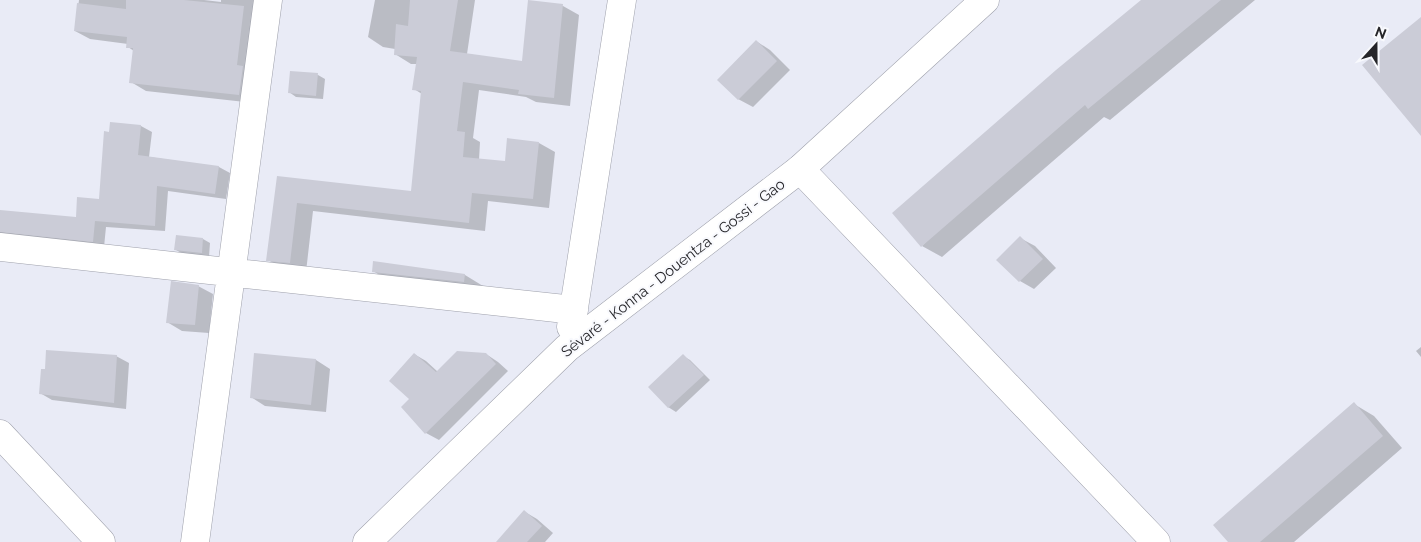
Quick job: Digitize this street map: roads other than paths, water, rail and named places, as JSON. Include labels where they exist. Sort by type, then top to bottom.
[{"type":"street","points":[[195,542],[268,0]]},
{"type":"street","points":[[568,348],[622,0]]},
{"type":"street","name":"Sévaré - Konna - Douentza - Gossi - Gao","points":[[367,542],[568,348],[800,170],[985,0]]},
{"type":"street","points":[[800,170],[1156,542]]},
{"type":"street","points":[[0,247],[574,310]]},
{"type":"street","points":[[0,434],[101,542]]}]
